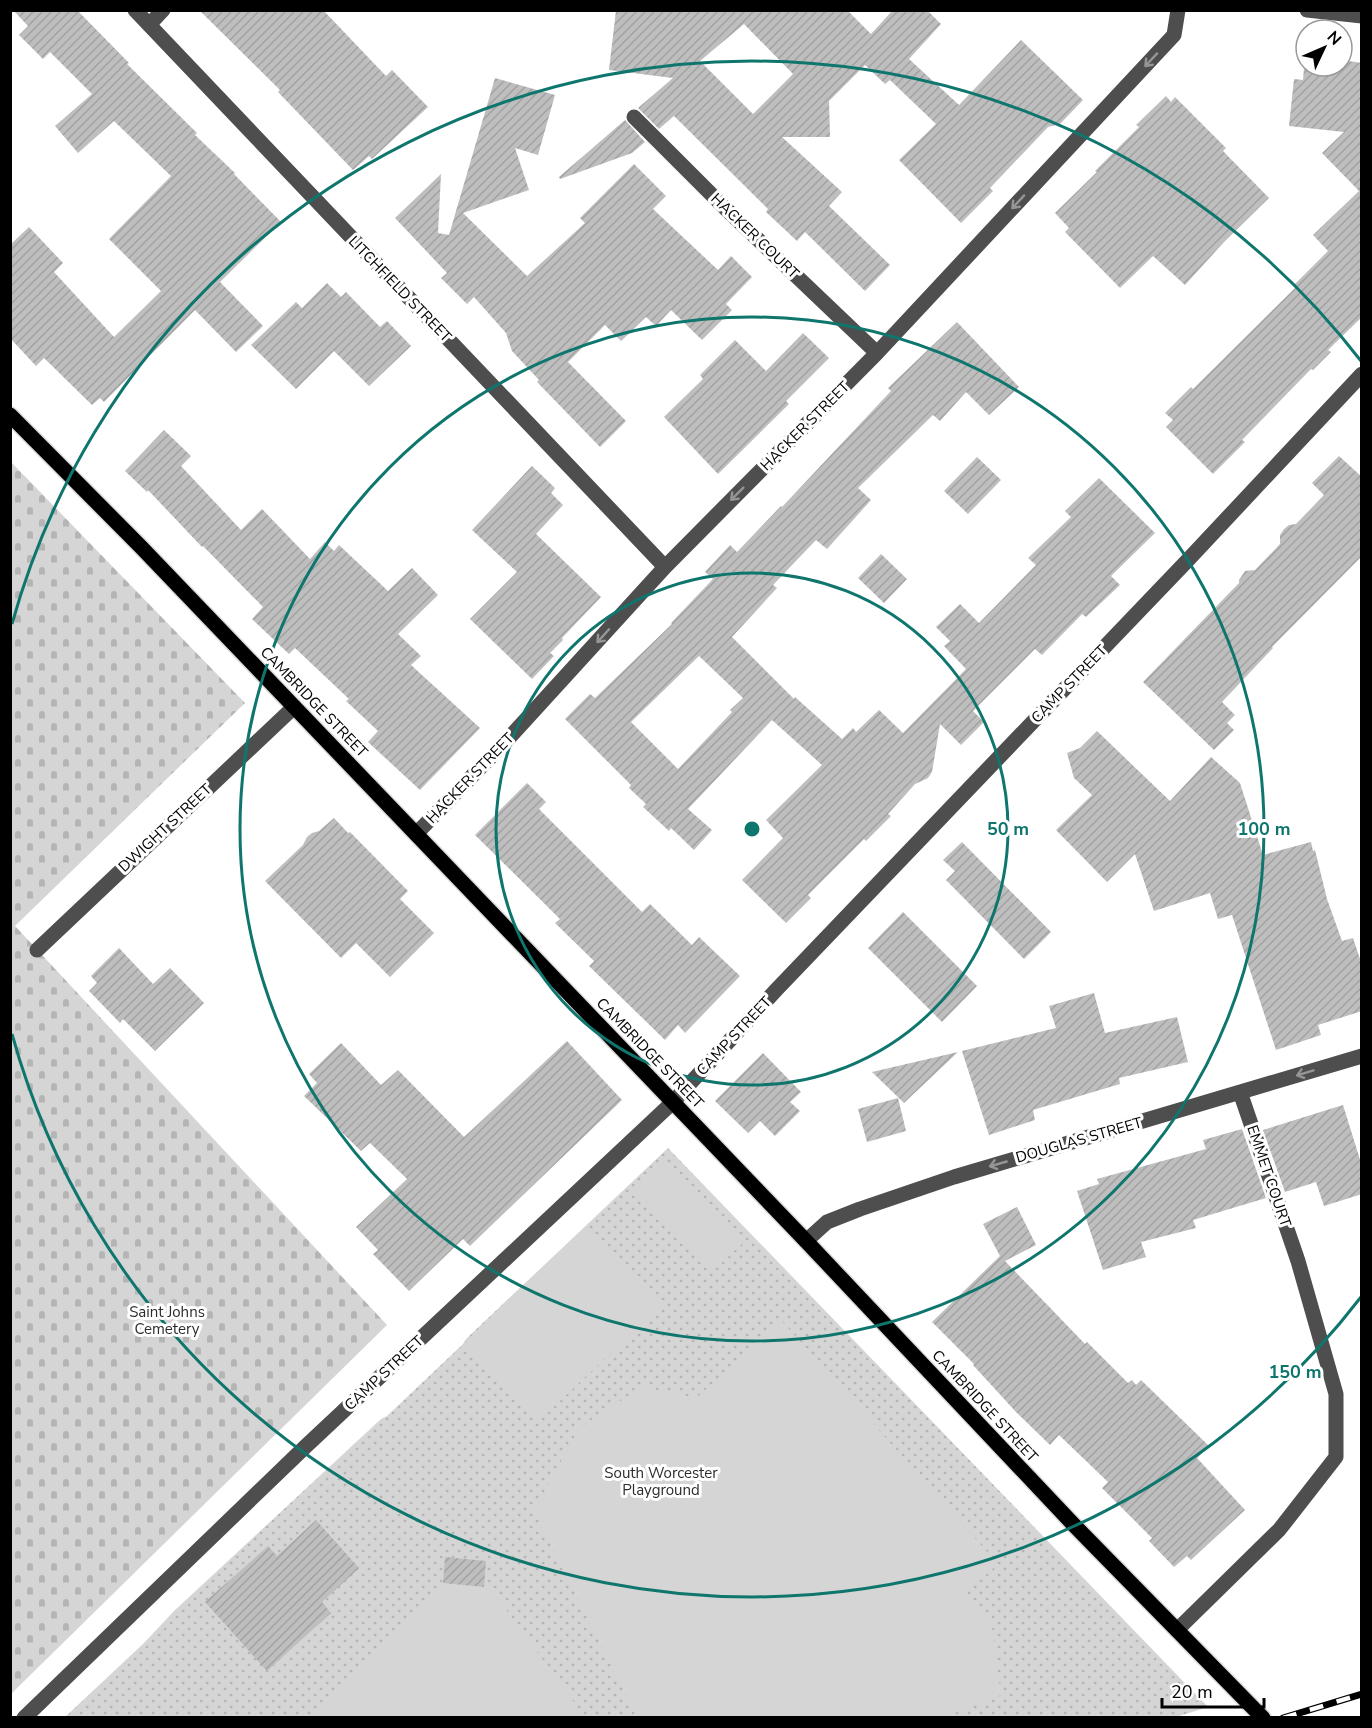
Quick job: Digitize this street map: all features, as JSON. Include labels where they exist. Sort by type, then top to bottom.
[{"type":"main road","name":"CAMBRIDGE STREET","points":[[10,415],[141,547],[806,1241],[1072,1523],[1263,1718]]},
{"type":"street","name":"LITCHFIELD STREET","points":[[135,10],[665,567]]},
{"type":"street","points":[[149,25],[163,10]]},
{"type":"street","name":"HACKER STREET","points":[[416,834],[509,738],[665,567],[877,353],[1174,35],[1178,10]]},
{"type":"street","points":[[1308,10],[1362,16]]},
{"type":"street","name":"HACKER COURT","points":[[634,117],[726,209],[877,353]]},
{"type":"street","name":"CAMP STREET","points":[[24,1718],[305,1448],[672,1102],[777,989],[1194,554],[1362,374]]},
{"type":"street","name":"DWIGHT STREET","points":[[37,950],[294,707]]},
{"type":"street","name":"DOUGLAS STREET","points":[[806,1241],[827,1222],[954,1177],[1362,1056]]},
{"type":"street","name":"EMMET COURT","points":[[1177,1630],[1279,1530],[1336,1457],[1336,1394],[1298,1261],[1240,1092]]},
{"type":"green space","name":"Saint Johns Cemetery","points":[[11,462],[245,703],[15,926],[387,1325],[11,1694]]},
{"type":"green space","name":"South Worcester Playground","points":[[668,1148],[1208,1707],[1173,1718],[64,1718],[144,1643],[174,1611],[381,1419],[387,1416]]},
{"type":"green space","points":[[665,1161],[743,1243],[713,1271],[635,1190]]},
{"type":"green space","points":[[587,1226],[661,1305],[538,1422],[463,1344]]},
{"type":"green space","points":[[782,1321],[998,1564],[967,1592],[992,1627],[1001,1695],[944,1717],[637,1717],[534,1511],[579,1428],[642,1387],[696,1398]]},
{"type":"green space","points":[[446,1578],[485,1581],[585,1717],[308,1718]]},
{"type":"building","points":[[13,10],[77,10],[281,222],[220,282],[263,326],[236,352],[195,310],[104,402],[100,398],[92,405],[44,358],[36,366],[10,338],[10,245],[29,227],[63,263],[54,272],[114,337],[161,291],[109,239],[171,176],[114,121],[78,153],[55,126],[92,94],[50,52],[43,59],[19,35],[28,26]]},
{"type":"building","points":[[199,10],[323,10],[386,76],[392,70],[428,107],[372,159],[369,156],[353,170],[278,92],[280,90]]},
{"type":"building","points":[[616,10],[847,10],[871,34],[893,10],[927,10],[941,24],[909,59],[959,105],[1021,40],[1083,100],[1060,124],[1048,127],[990,188],[993,191],[961,223],[899,160],[936,124],[890,80],[885,84],[865,65],[829,101],[830,137],[782,137],[842,192],[829,206],[890,265],[865,291],[805,232],[797,241],[674,116],[659,129],[638,108],[673,78],[609,70]],"holes":[[[744,24],[793,74],[753,114],[700,61]]]},
{"type":"building","points":[[1354,62],[1362,63],[1362,317],[1328,350],[1331,352],[1313,370],[1311,369],[1242,440],[1245,442],[1213,474],[1166,427],[1173,420],[1165,413],[1191,387],[1193,389],[1295,288],[1293,286],[1328,251],[1313,235],[1359,191],[1322,153],[1344,132],[1289,126],[1294,79],[1303,80],[1303,78],[1354,78]]},
{"type":"building","points":[[495,78],[555,95],[538,155],[515,148],[529,190],[463,213],[527,276],[585,223],[580,218],[634,164],[666,196],[653,209],[718,270],[731,256],[752,277],[726,304],[732,310],[702,340],[671,310],[656,326],[646,317],[621,341],[605,325],[568,362],[626,421],[600,447],[537,382],[539,380],[512,351],[506,333],[474,297],[467,304],[441,278],[447,273],[395,218],[441,174],[438,233],[449,235]]},
{"type":"building","points":[[1166,96],[1171,102],[1175,97],[1226,148],[1223,151],[1269,198],[1224,242],[1185,285],[1153,256],[1120,288],[1065,232],[1069,228],[1055,213],[1097,172],[1095,171],[1139,127],[1136,125]]},
{"type":"building","points":[[625,120],[645,142],[632,153],[560,179],[559,177]]},
{"type":"building","points":[[327,283],[341,297],[346,292],[380,327],[387,321],[411,346],[369,386],[334,351],[296,389],[251,345],[296,302],[302,308]]},
{"type":"building","points":[[957,322],[1019,387],[989,415],[966,392],[940,421],[933,415],[858,488],[871,500],[827,549],[816,540],[773,585],[777,588],[732,637],[794,699],[795,697],[842,739],[853,728],[856,732],[879,710],[903,733],[966,669],[944,646],[950,641],[936,627],[960,604],[979,623],[1036,565],[1028,558],[1071,517],[1065,511],[1099,478],[1155,533],[1111,576],[1120,585],[1086,617],[1082,614],[1042,655],[1035,649],[973,711],[984,722],[961,745],[940,724],[932,772],[928,778],[915,784],[888,814],[891,816],[866,841],[864,839],[808,895],[811,898],[786,923],[742,880],[783,838],[766,820],[822,765],[772,720],[688,809],[712,830],[694,850],[671,828],[669,831],[643,807],[646,804],[629,788],[631,785],[565,719],[590,694],[595,698],[672,624],[713,579],[705,572],[730,545],[737,552],[782,507],[891,391],[888,388]],"holes":[[[699,656],[743,698],[678,769],[631,722]]]},
{"type":"building","points":[[803,333],[829,358],[786,401],[789,404],[718,474],[664,417],[703,379],[700,375],[735,340],[766,371]]},
{"type":"building","points":[[164,430],[191,456],[181,466],[241,530],[262,509],[310,559],[325,542],[334,551],[339,545],[388,591],[412,568],[438,595],[398,634],[421,656],[411,665],[480,728],[420,790],[368,742],[378,731],[346,701],[349,699],[295,648],[289,654],[252,619],[263,607],[148,490],[147,492],[125,471]]},
{"type":"building","points":[[1339,456],[1362,477],[1362,556],[1272,647],[1222,702],[1235,715],[1227,723],[1234,730],[1214,750],[1143,682],[1239,583],[1245,571],[1255,570],[1280,544],[1280,535],[1284,529],[1296,524],[1324,495],[1312,483]]},
{"type":"building","points":[[977,457],[1001,480],[968,514],[944,491]]},
{"type":"building","points":[[532,466],[555,488],[551,493],[563,505],[536,534],[601,597],[562,638],[563,640],[550,653],[554,656],[532,679],[470,619],[517,572],[472,530]]},
{"type":"building","points":[[881,554],[907,579],[884,603],[858,578]]},
{"type":"building","points":[[1097,731],[1170,801],[1211,757],[1240,783],[1263,855],[1311,842],[1342,941],[1353,938],[1362,965],[1362,1011],[1318,1025],[1321,1035],[1276,1050],[1232,915],[1218,919],[1210,893],[1154,911],[1135,854],[1107,882],[1056,830],[1092,795],[1074,778],[1067,753],[1080,748]]},
{"type":"building","points":[[527,783],[546,802],[539,809],[642,912],[650,904],[692,945],[699,937],[740,976],[685,1033],[678,1025],[665,1040],[589,966],[594,961],[555,923],[560,919],[475,835]]},
{"type":"building","points":[[334,818],[408,891],[400,899],[434,933],[390,977],[356,943],[341,958],[265,881],[303,845],[307,837],[319,831]]},
{"type":"building","points":[[962,842],[1051,932],[1024,959],[946,880],[955,871],[943,860]]},
{"type":"building","points":[[903,912],[977,986],[942,1022],[868,948]]},
{"type":"building","points":[[119,948],[153,984],[170,968],[204,1003],[155,1051],[123,1019],[120,1023],[89,991],[97,983],[91,976]]},
{"type":"building","points":[[1094,993],[1105,1033],[1177,1017],[1188,1062],[1119,1078],[1120,1084],[1033,1110],[1035,1120],[989,1135],[962,1051],[1056,1028],[1049,1006]]},
{"type":"building","points":[[567,1041],[622,1100],[470,1246],[463,1239],[409,1291],[373,1254],[378,1250],[356,1227],[407,1179],[370,1143],[361,1151],[304,1096],[317,1083],[309,1074],[341,1043],[381,1085],[398,1070],[464,1137]]},
{"type":"building","points":[[958,1052],[904,1103],[872,1072]]},
{"type":"building","points":[[763,1053],[801,1092],[790,1102],[800,1111],[775,1136],[760,1121],[748,1133],[715,1101]]},
{"type":"building","points":[[898,1098],[906,1131],[867,1142],[858,1109]]},
{"type":"building","points":[[1343,1105],[1362,1166],[1362,1194],[1324,1206],[1316,1182],[1285,1192],[1263,1130]]},
{"type":"building","points":[[1242,1129],[1266,1198],[1193,1220],[1196,1228],[1141,1242],[1146,1257],[1103,1270],[1077,1191],[1099,1184],[1097,1179],[1206,1149],[1203,1140]]},
{"type":"building","points":[[1017,1207],[1036,1245],[1005,1261],[1085,1344],[1087,1342],[1128,1383],[1132,1380],[1136,1385],[1141,1380],[1209,1446],[1197,1458],[1245,1510],[1191,1560],[1187,1556],[1174,1567],[1149,1541],[1152,1538],[1102,1488],[1108,1482],[1059,1435],[1050,1445],[932,1322],[1000,1256],[983,1224]]},
{"type":"building","points":[[316,1520],[359,1568],[322,1602],[331,1613],[267,1671],[205,1602],[268,1546],[277,1556]]},
{"type":"building","points":[[445,1557],[486,1561],[484,1587],[443,1583]]},
{"type":"railway","points":[[1283,1718],[1362,1694]]}]
